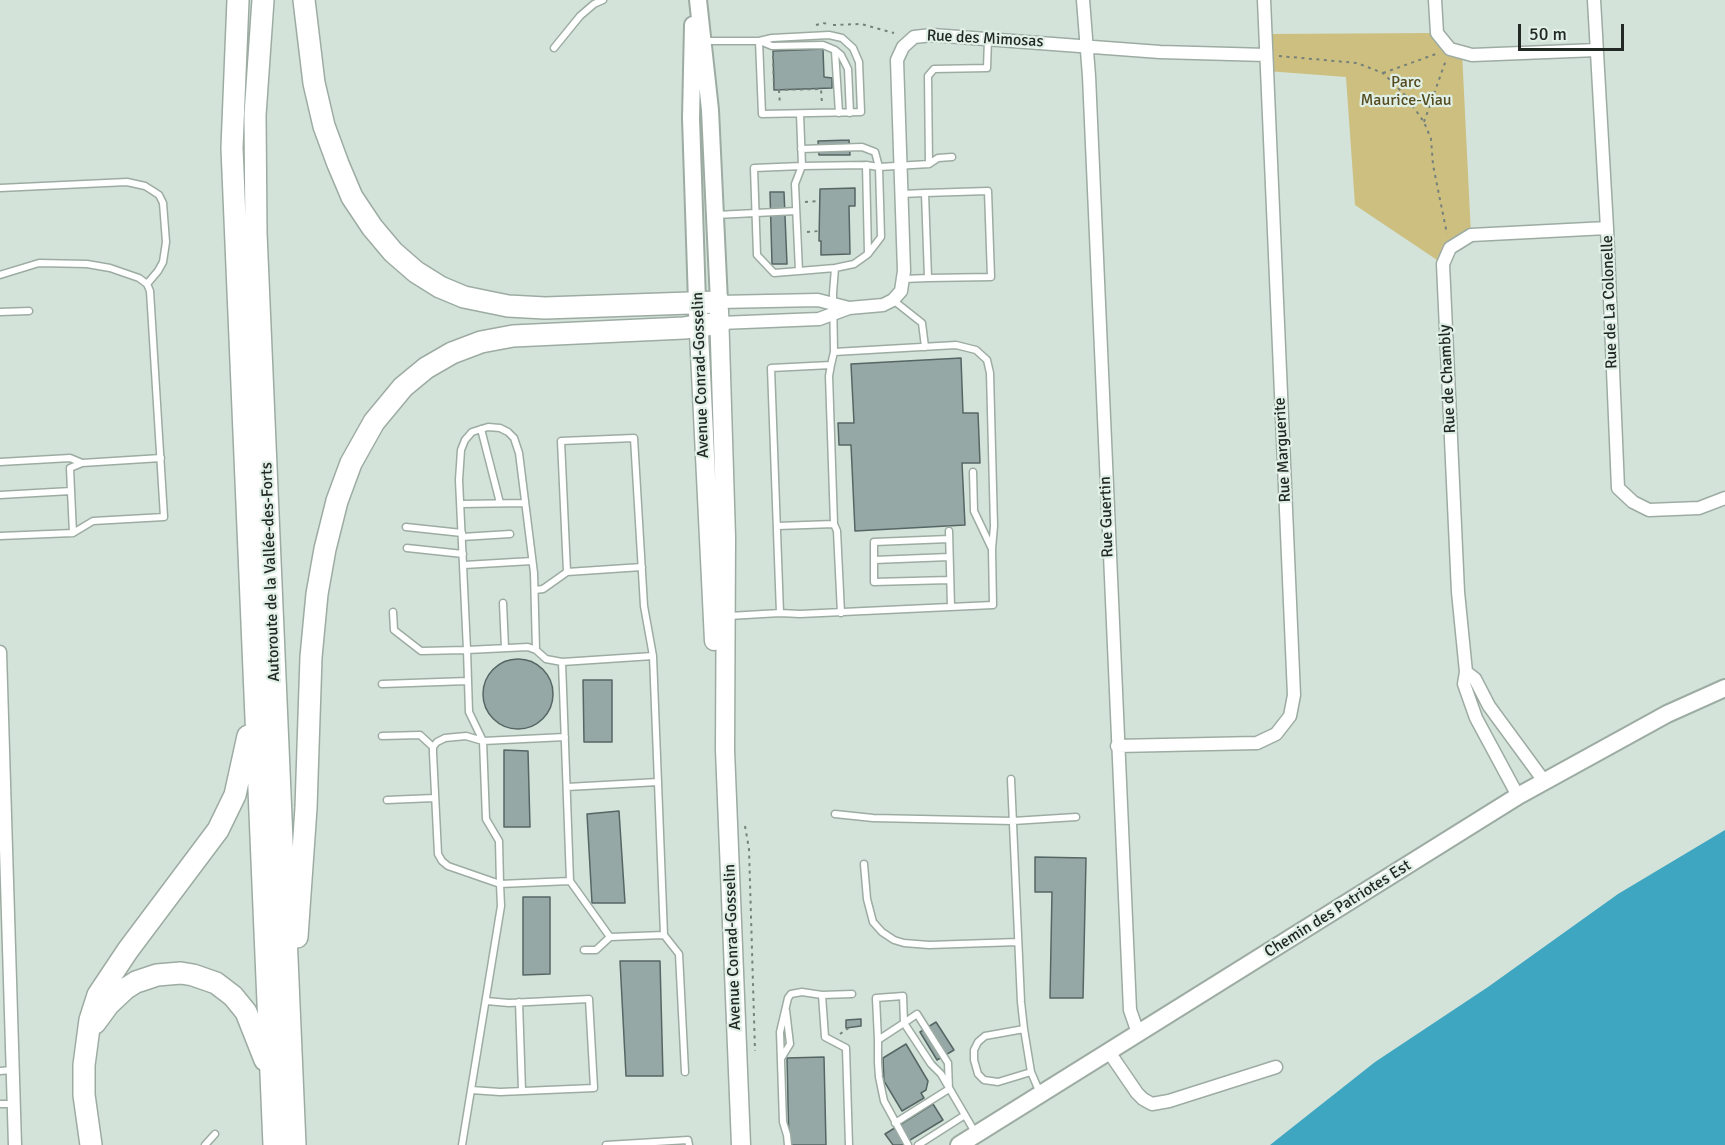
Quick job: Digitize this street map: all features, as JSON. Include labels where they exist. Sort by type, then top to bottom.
[{"type":"highway","name":"Autoroute de la Vallée-des-Forts","points":[[238,0],[232,148],[274,1145]]},
{"type":"highway","name":"Autoroute de la Vallée-des-Forts","points":[[263,0],[256,81],[256,213],[295,1145]]},
{"type":"highway","points":[[290,1046],[306,808],[311,657],[316,602],[333,513],[358,448],[381,410],[403,387],[437,361],[467,347],[513,336],[699,327],[719,313],[697,302],[545,308],[508,306],[464,297],[440,287],[416,272],[393,252],[372,227],[352,197],[338,164],[324,126],[314,83],[304,0]]},
{"type":"highway","points":[[91,1145],[84,1080],[93,1008],[102,987],[206,848],[229,810],[235,795],[255,707]]},
{"type":"highway","points":[[88,1037],[109,1004],[136,982],[163,974],[193,975],[226,989],[240,1004],[246,1012],[271,1076]]},
{"type":"main road","name":"Avenue Conrad-Gosselin","points":[[697,302],[714,645],[725,750]]},
{"type":"main road","name":"Avenue Conrad-Gosselin","points":[[719,313],[726,537],[725,750],[741,1145]]},
{"type":"street","name":"Avenue Conrad-Gosselin","points":[[697,0],[698,41],[692,118],[697,302]]},
{"type":"street","name":"Rue Guertin","points":[[1083,0],[1130,1010],[1138,1033]]},
{"type":"street","name":"Rue Marguerite","points":[[1117,746],[1257,743],[1276,734],[1290,716],[1294,695],[1264,0]]},
{"type":"street","points":[[1435,0],[1437,33],[1450,49],[1472,55],[1597,50]]},
{"type":"street","name":"Rue de La Colonelle","points":[[1594,0],[1618,488],[1633,502],[1649,510],[1699,508],[1725,498]]},
{"type":"street","name":"Rue des Mimosas","points":[[892,300],[901,291],[903,279],[897,60],[903,47],[910,40],[923,35],[1160,52],[1266,55]]},
{"type":"street","name":"Avenue Conrad-Gosselin","points":[[698,41],[710,110],[719,313]]},
{"type":"street","points":[[1450,248],[1471,235],[1607,228]]},
{"type":"street","name":"Rue de Chambly","points":[[1450,248],[1443,264],[1458,592],[1466,672],[1464,684],[1476,718],[1518,796]]},
{"type":"street","points":[[719,313],[818,300],[833,309]]},
{"type":"street","points":[[719,313],[819,319],[833,309],[883,305],[892,300]]},
{"type":"street","points":[[0,654],[6,1070],[13,1104],[15,1145]]},
{"type":"street","points":[[1466,672],[1475,679],[1489,706],[1544,781]]},
{"type":"street","name":"Chemin des Patriotes Est","points":[[959,1145],[1518,796],[1667,714],[1725,688]]},
{"type":"street","points":[[1108,1052],[1137,1092],[1152,1104],[1169,1101],[1276,1066]]},
{"type":"lane","points":[[554,48],[580,15],[603,0]]},
{"type":"lane","points":[[698,41],[759,41],[772,38],[829,35],[846,40],[857,54],[860,70],[861,112],[762,114],[759,41]]},
{"type":"lane","points":[[929,164],[928,76],[934,69],[987,68],[988,38]]},
{"type":"lane","points":[[759,41],[772,46],[824,45],[835,50],[841,55],[848,69],[850,112]]},
{"type":"lane","points":[[835,50],[839,113]]},
{"type":"lane","points":[[799,271],[795,184],[802,166],[800,114]]},
{"type":"lane","points":[[801,149],[866,148],[875,152],[879,167],[881,237],[868,254],[854,264],[835,268],[774,273],[757,255],[754,168],[866,165],[879,167],[900,166],[929,164],[938,158],[952,157]]},
{"type":"lane","points":[[866,165],[868,254]]},
{"type":"lane","points":[[0,189],[127,182],[145,186],[153,191],[159,195],[163,203],[166,242],[158,271],[147,284]]},
{"type":"lane","points":[[902,194],[988,191],[991,277],[903,279]]},
{"type":"lane","points":[[925,193],[928,278]]},
{"type":"lane","points":[[715,215],[796,211]]},
{"type":"lane","points":[[0,274],[39,263],[62,262],[110,268],[139,278],[147,284],[150,291],[164,517],[93,521],[73,532],[0,536]]},
{"type":"lane","points":[[835,268],[834,352],[829,376],[834,524],[837,531],[841,612]]},
{"type":"lane","points":[[892,300],[922,323],[925,347]]},
{"type":"lane","points":[[0,312],[29,311]]},
{"type":"lane","points":[[725,616],[993,605],[994,526],[989,365],[981,354],[969,347],[956,345],[834,352]]},
{"type":"lane","points":[[780,613],[771,368],[831,365]]},
{"type":"lane","points":[[462,1145],[501,906],[499,841],[486,819],[483,741],[469,712],[459,463],[465,440],[472,432],[488,427],[500,428],[508,432],[514,438],[519,453],[535,590],[536,650]]},
{"type":"lane","points":[[481,429],[500,503]]},
{"type":"lane","points":[[567,572],[561,441],[634,438],[644,606],[653,656],[664,935],[679,954],[685,1072]]},
{"type":"lane","points":[[0,462],[70,458],[82,463]]},
{"type":"lane","points":[[73,532],[70,468],[82,463],[161,458]]},
{"type":"lane","points":[[973,472],[974,511],[992,549]]},
{"type":"lane","points":[[0,495],[72,491]]},
{"type":"lane","points":[[461,504],[525,503]]},
{"type":"lane","points":[[777,526],[834,524]]},
{"type":"lane","points":[[406,527],[462,535],[510,534]]},
{"type":"lane","points":[[949,531],[951,607]]},
{"type":"lane","points":[[949,539],[874,542],[874,582],[950,580]]},
{"type":"lane","points":[[406,548],[463,554]]},
{"type":"lane","points":[[874,560],[949,557]]},
{"type":"lane","points":[[464,565],[532,561]]},
{"type":"lane","points":[[535,590],[543,589],[567,572],[642,567]]},
{"type":"lane","points":[[503,603],[506,648]]},
{"type":"lane","points":[[393,612],[394,630],[421,651],[528,647],[536,650],[546,659],[562,662],[653,656]]},
{"type":"lane","points":[[562,662],[570,881],[610,937]]},
{"type":"lane","points":[[382,684],[468,681]]},
{"type":"lane","points":[[382,736],[420,735],[434,747]]},
{"type":"lane","points":[[565,737],[483,741],[466,736],[445,738],[437,742],[434,747],[434,798],[438,854],[448,866],[500,884],[570,881]]},
{"type":"lane","points":[[1011,779],[1021,1002],[1031,1072],[1041,1094]]},
{"type":"lane","points":[[567,787],[658,782]]},
{"type":"lane","points":[[387,800],[434,798]]},
{"type":"lane","points":[[835,814],[873,818],[1013,821],[1076,817]]},
{"type":"lane","points":[[864,864],[867,899],[873,922],[894,940],[904,944],[929,945],[1018,942]]},
{"type":"lane","points":[[584,950],[596,950],[610,937],[664,935]]},
{"type":"lane","points":[[788,1145],[783,1122],[780,1032],[788,998],[796,992],[822,995],[852,994]]},
{"type":"lane","points":[[822,995],[825,1037],[846,1048],[849,1145]]},
{"type":"lane","points":[[908,1145],[884,1101],[881,1090],[876,998],[903,996],[904,1023],[949,1089],[976,1134]]},
{"type":"lane","points":[[471,1090],[522,1092],[594,1088],[589,999],[486,1001]]},
{"type":"lane","points":[[519,1002],[522,1092]]},
{"type":"lane","points":[[782,1057],[790,1044],[786,1006]]},
{"type":"lane","points":[[878,1040],[918,1014],[948,1063],[949,1089]]},
{"type":"lane","points":[[1024,1029],[985,1036],[974,1050],[974,1060],[978,1074],[991,1083],[1031,1072]]},
{"type":"lane","points":[[895,1123],[949,1089]]},
{"type":"lane","points":[[0,1104],[13,1104]]},
{"type":"lane","points":[[918,1145],[965,1115]]},
{"type":"lane","points":[[206,1145],[215,1134]]},
{"type":"lane","points":[[606,1145],[688,1140],[689,1145]]},
{"type":"path","points":[[1383,74],[1450,49]]},
{"type":"path","points":[[1424,122],[1450,49]]},
{"type":"path","points":[[773,51],[774,90],[821,88],[822,113]]},
{"type":"path","points":[[1266,55],[1357,63],[1383,74],[1405,94],[1424,122],[1431,139],[1432,165],[1450,248]]},
{"type":"path","points":[[779,90],[780,114]]},
{"type":"path","points":[[796,202],[820,201]]},
{"type":"path","points":[[842,1033],[850,1027]]},
{"type":"green space","name":"Parc Maurice-Viau","points":[[1437,33],[1462,52],[1471,235],[1443,264],[1355,205],[1346,77],[1267,71],[1265,34]]},
{"type":"water","points":[[1725,830],[1725,1145],[1270,1145],[1375,1062],[1488,987],[1618,894]]},
{"type":"building","points":[[823,49],[824,77],[832,78],[832,88],[774,90],[773,51]]},
{"type":"building","points":[[849,140],[850,155],[819,155],[818,141]]},
{"type":"building","points":[[855,188],[855,206],[849,206],[850,254],[821,255],[820,189]]},
{"type":"building","points":[[770,192],[784,192],[787,264],[772,264]]},
{"type":"building","points":[[961,358],[963,413],[978,413],[980,463],[962,463],[965,525],[855,531],[851,445],[839,445],[838,423],[854,423],[851,364]]},
{"type":"building","points":[[518,659],[531,662],[543,669],[550,681],[553,694],[550,707],[543,719],[531,726],[518,729],[505,726],[493,719],[486,707],[483,694],[486,681],[493,669],[505,662]]},
{"type":"building","points":[[583,680],[612,680],[612,742],[584,742]]},
{"type":"building","points":[[504,750],[528,751],[530,827],[504,827]]},
{"type":"building","points":[[619,811],[625,903],[592,903],[587,814]]},
{"type":"building","points":[[1035,857],[1086,858],[1083,998],[1050,998],[1052,892],[1035,892]]},
{"type":"building","points":[[523,897],[550,897],[550,974],[523,975]]},
{"type":"building","points":[[620,961],[660,961],[663,1076],[626,1076]]},
{"type":"building","points":[[861,1019],[861,1026],[846,1028],[846,1020]]},
{"type":"building","points":[[936,1022],[954,1050],[937,1060],[920,1032]]},
{"type":"building","points":[[906,1044],[928,1081],[926,1090],[921,1093],[924,1098],[902,1111],[884,1081],[883,1058]]},
{"type":"building","points":[[824,1057],[826,1145],[789,1145],[787,1058]]},
{"type":"building","points":[[933,1104],[943,1120],[902,1145],[893,1145],[885,1134]]}]
